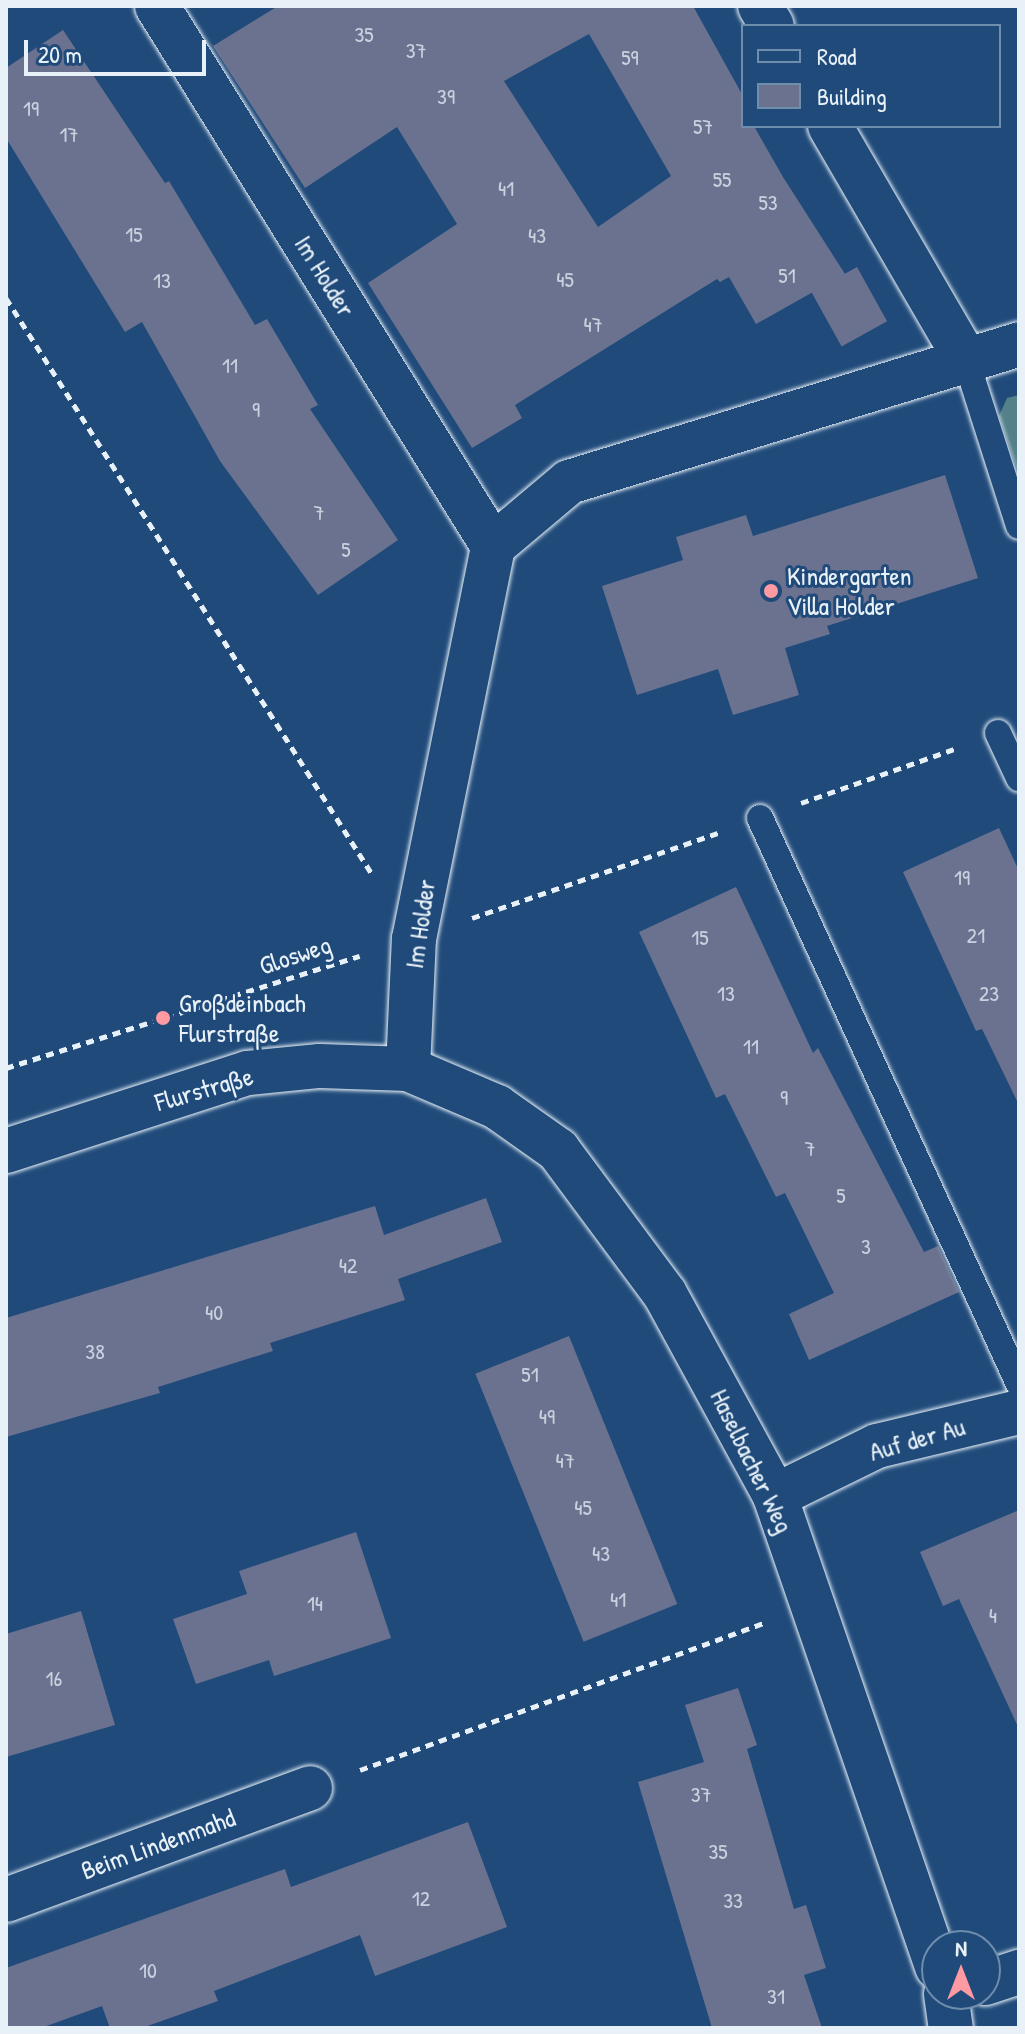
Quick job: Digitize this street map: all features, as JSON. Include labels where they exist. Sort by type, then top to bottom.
[{"type":"street","name":"Im Holder","points":[[157,6],[493,546],[414,939],[408,1069]]},
{"type":"street","points":[[760,6],[771,24]]},
{"type":"street","points":[[831,128],[966,360]]},
{"type":"street","points":[[493,546],[569,482],[1019,344]]},
{"type":"street","name":"Flurstraße","points":[[6,1151],[248,1073],[320,1066],[408,1069]]},
{"type":"street","name":"Haselbacher Weg","points":[[408,1069],[497,1107],[558,1150],[665,1294],[775,1496],[930,1930]]},
{"type":"street","name":"Auf der Au","points":[[775,1496],[877,1446],[1019,1412]]},
{"type":"street","name":"Beim Lindenmahd","points":[[6,1900],[310,1788]]},
{"type":"lane","points":[[966,360],[1019,526]]},
{"type":"lane","points":[[998,733],[1019,778]]},
{"type":"lane","points":[[760,818],[1019,1384]]},
{"type":"path","points":[[6,298],[414,939]]},
{"type":"path","name":"Glosweg","points":[[6,1068],[414,939]]},
{"type":"path","points":[[310,1788],[815,1604]]},
{"type":"green space","points":[[1019,395],[1019,475],[999,416],[1007,398]]},
{"type":"building","points":[[278,6],[693,6],[741,92],[741,128],[755,128],[845,274],[756,324],[729,277],[720,282],[717,279],[515,405],[522,418],[472,448],[368,283],[457,224],[397,127],[305,188],[213,46]],"holes":[[[589,34],[671,176],[598,227],[504,81]]]},
{"type":"building","points":[[63,30],[165,183],[169,181],[255,325],[267,319],[318,405],[310,409],[398,540],[318,595],[220,461],[142,322],[125,332],[6,138],[6,68]]},
{"type":"building","points":[[857,267],[887,321],[842,346],[812,292]]},
{"type":"building","name":"Kindergarten Villa Holder","points":[[945,475],[978,578],[827,626],[830,634],[785,648],[799,695],[733,715],[718,669],[637,695],[602,586],[683,560],[676,537],[746,515],[753,536]]},
{"type":"building","points":[[999,828],[1019,871],[1019,1105],[982,1029],[976,1031],[903,872]]},
{"type":"building","points":[[736,887],[813,1053],[818,1048],[924,1252],[938,1246],[959,1292],[809,1360],[789,1314],[834,1293],[785,1193],[776,1197],[725,1094],[716,1098],[639,932]]},
{"type":"building","points":[[486,1198],[502,1242],[398,1279],[405,1300],[270,1343],[273,1351],[158,1387],[160,1393],[6,1437],[6,1318],[375,1206],[384,1235]]},
{"type":"building","points":[[569,1336],[677,1604],[584,1642],[475,1374]]},
{"type":"building","points":[[1019,1510],[1019,1729],[959,1599],[943,1606],[920,1552]]},
{"type":"building","points":[[356,1532],[391,1638],[274,1676],[269,1660],[196,1684],[173,1619],[247,1594],[239,1571]]},
{"type":"building","points":[[81,1611],[115,1725],[6,1757],[6,1634]]},
{"type":"building","points":[[738,1688],[757,1745],[747,1749],[794,1909],[806,1905],[826,1968],[804,1975],[822,2028],[712,2028],[638,1782],[704,1762],[685,1705]]},
{"type":"building","points":[[468,1822],[507,1927],[375,1976],[360,1935],[214,1991],[218,2001],[142,2028],[110,2028],[102,2006],[41,2028],[6,2028],[6,1968],[285,1869],[291,1887]]},
{"type":"place","name":"Kindergarten Villa Holder","points":[[771,591]]},
{"type":"place","name":"Großdeinbach Flurstraße","points":[[163,1018]]}]
